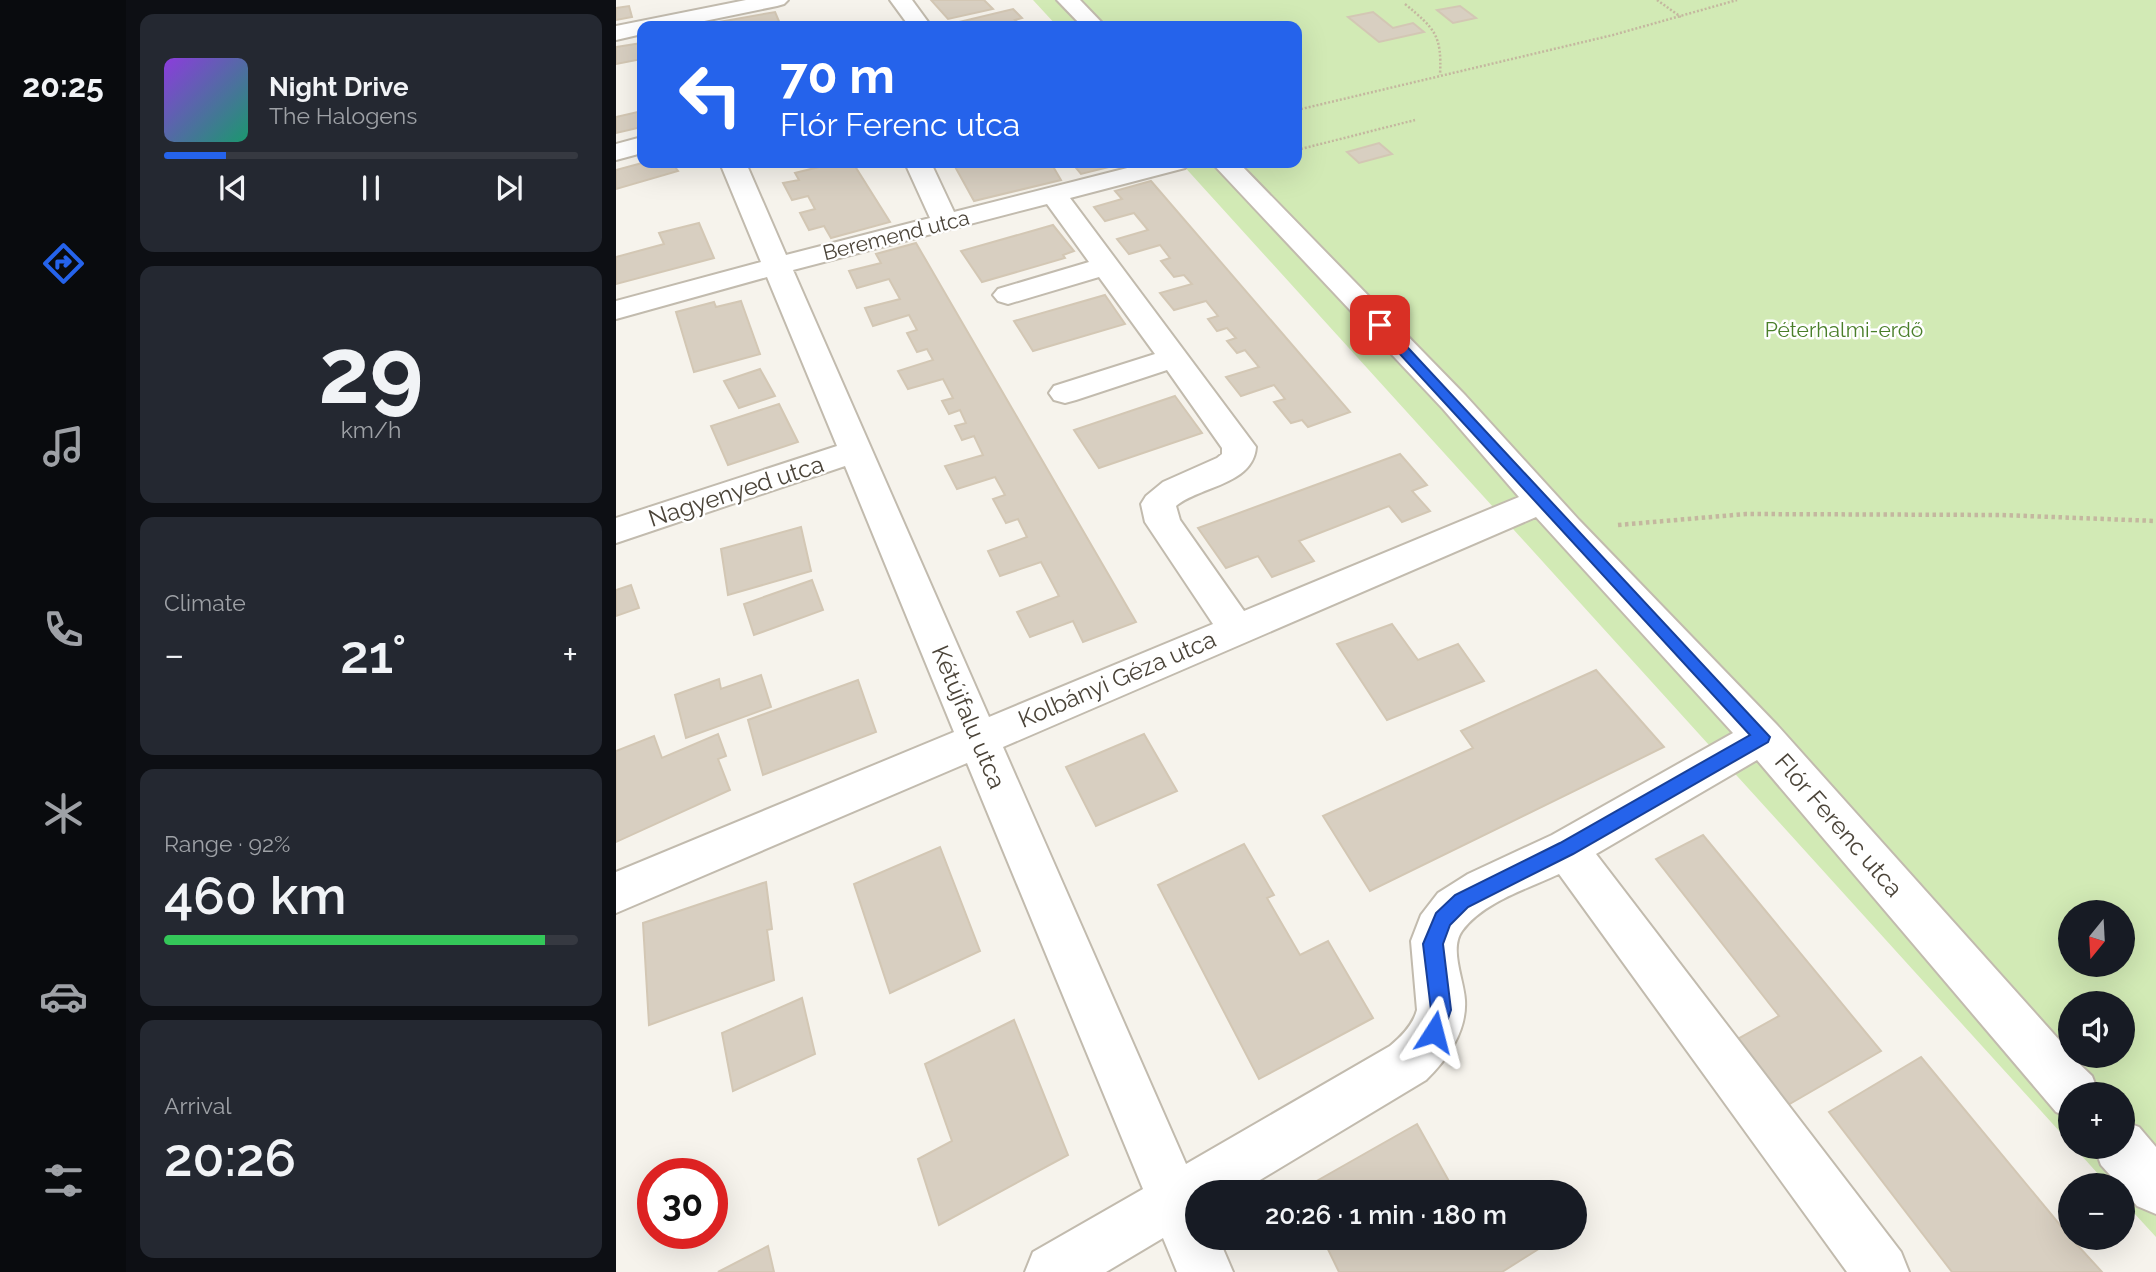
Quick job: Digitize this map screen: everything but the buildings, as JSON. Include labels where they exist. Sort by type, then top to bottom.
[{"type":"street","points":[[664,0],[673,21]]},
{"type":"street","points":[[687,21],[777,0]]},
{"type":"street","points":[[901,0],[916,21]]},
{"type":"street","points":[[1068,0],[1089,21]]},
{"type":"street","points":[[616,33],[637,29]]},
{"type":"street","points":[[616,152],[637,146]]},
{"type":"street","name":"Kétújfalu utca","points":[[735,168],[1205,1272]]},
{"type":"street","points":[[920,168],[945,222]]},
{"type":"street","name":"Beremend utca","points":[[616,310],[777,265],[1156,168]]},
{"type":"street","name":"Flór Ferenc utca","points":[[1231,168],[1454,402],[1554,515],[1762,737],[2064,1082]]},
{"type":"street","points":[[1053,194],[1239,447],[1238,458],[1223,471],[1163,497],[1158,504],[1159,513],[1236,629]]},
{"type":"street","points":[[1008,295],[1106,267]]},
{"type":"street","points":[[1065,393],[1174,358]]},
{"type":"street","name":"Nagyenyed utca","points":[[616,531],[856,451]]},
{"type":"street","name":"Kolbányi Géza utca","points":[[616,893],[1236,629],[1554,515]]},
{"type":"street","points":[[1053,1272],[1408,1063],[1424,1049],[1434,1032],[1441,1010],[1433,944],[1443,919],[1461,901],[1566,849],[1762,737]]},
{"type":"street","points":[[1566,849],[1881,1272]]},
{"type":"street","points":[[2131,1159],[2156,1187]]},
{"type":"path","points":[[1657,0],[1681,17]]},
{"type":"path","points":[[1302,109],[1681,17],[1737,0]]},
{"type":"path","points":[[1405,4],[1434,28],[1442,42],[1440,75]]},
{"type":"path","points":[[1302,149],[1415,120]]},
{"type":"path","points":[[1554,515],[2001,514],[2156,521]]},
{"type":"green space","name":"Péterhalmi-erdő","points":[[1033,0],[2156,0],[2156,1237],[2135,1214],[2135,1173],[2097,1173],[2085,1159],[2135,1159],[2135,1082],[2058,1082],[2058,1130],[1186,168],[1302,168],[1302,21],[1052,21]]},
{"type":"route","points":[[1380,325],[1454,402],[1566,529],[1762,737],[1566,849],[1461,901],[1443,919],[1433,944],[1441,1010],[1434,1032]]}]
